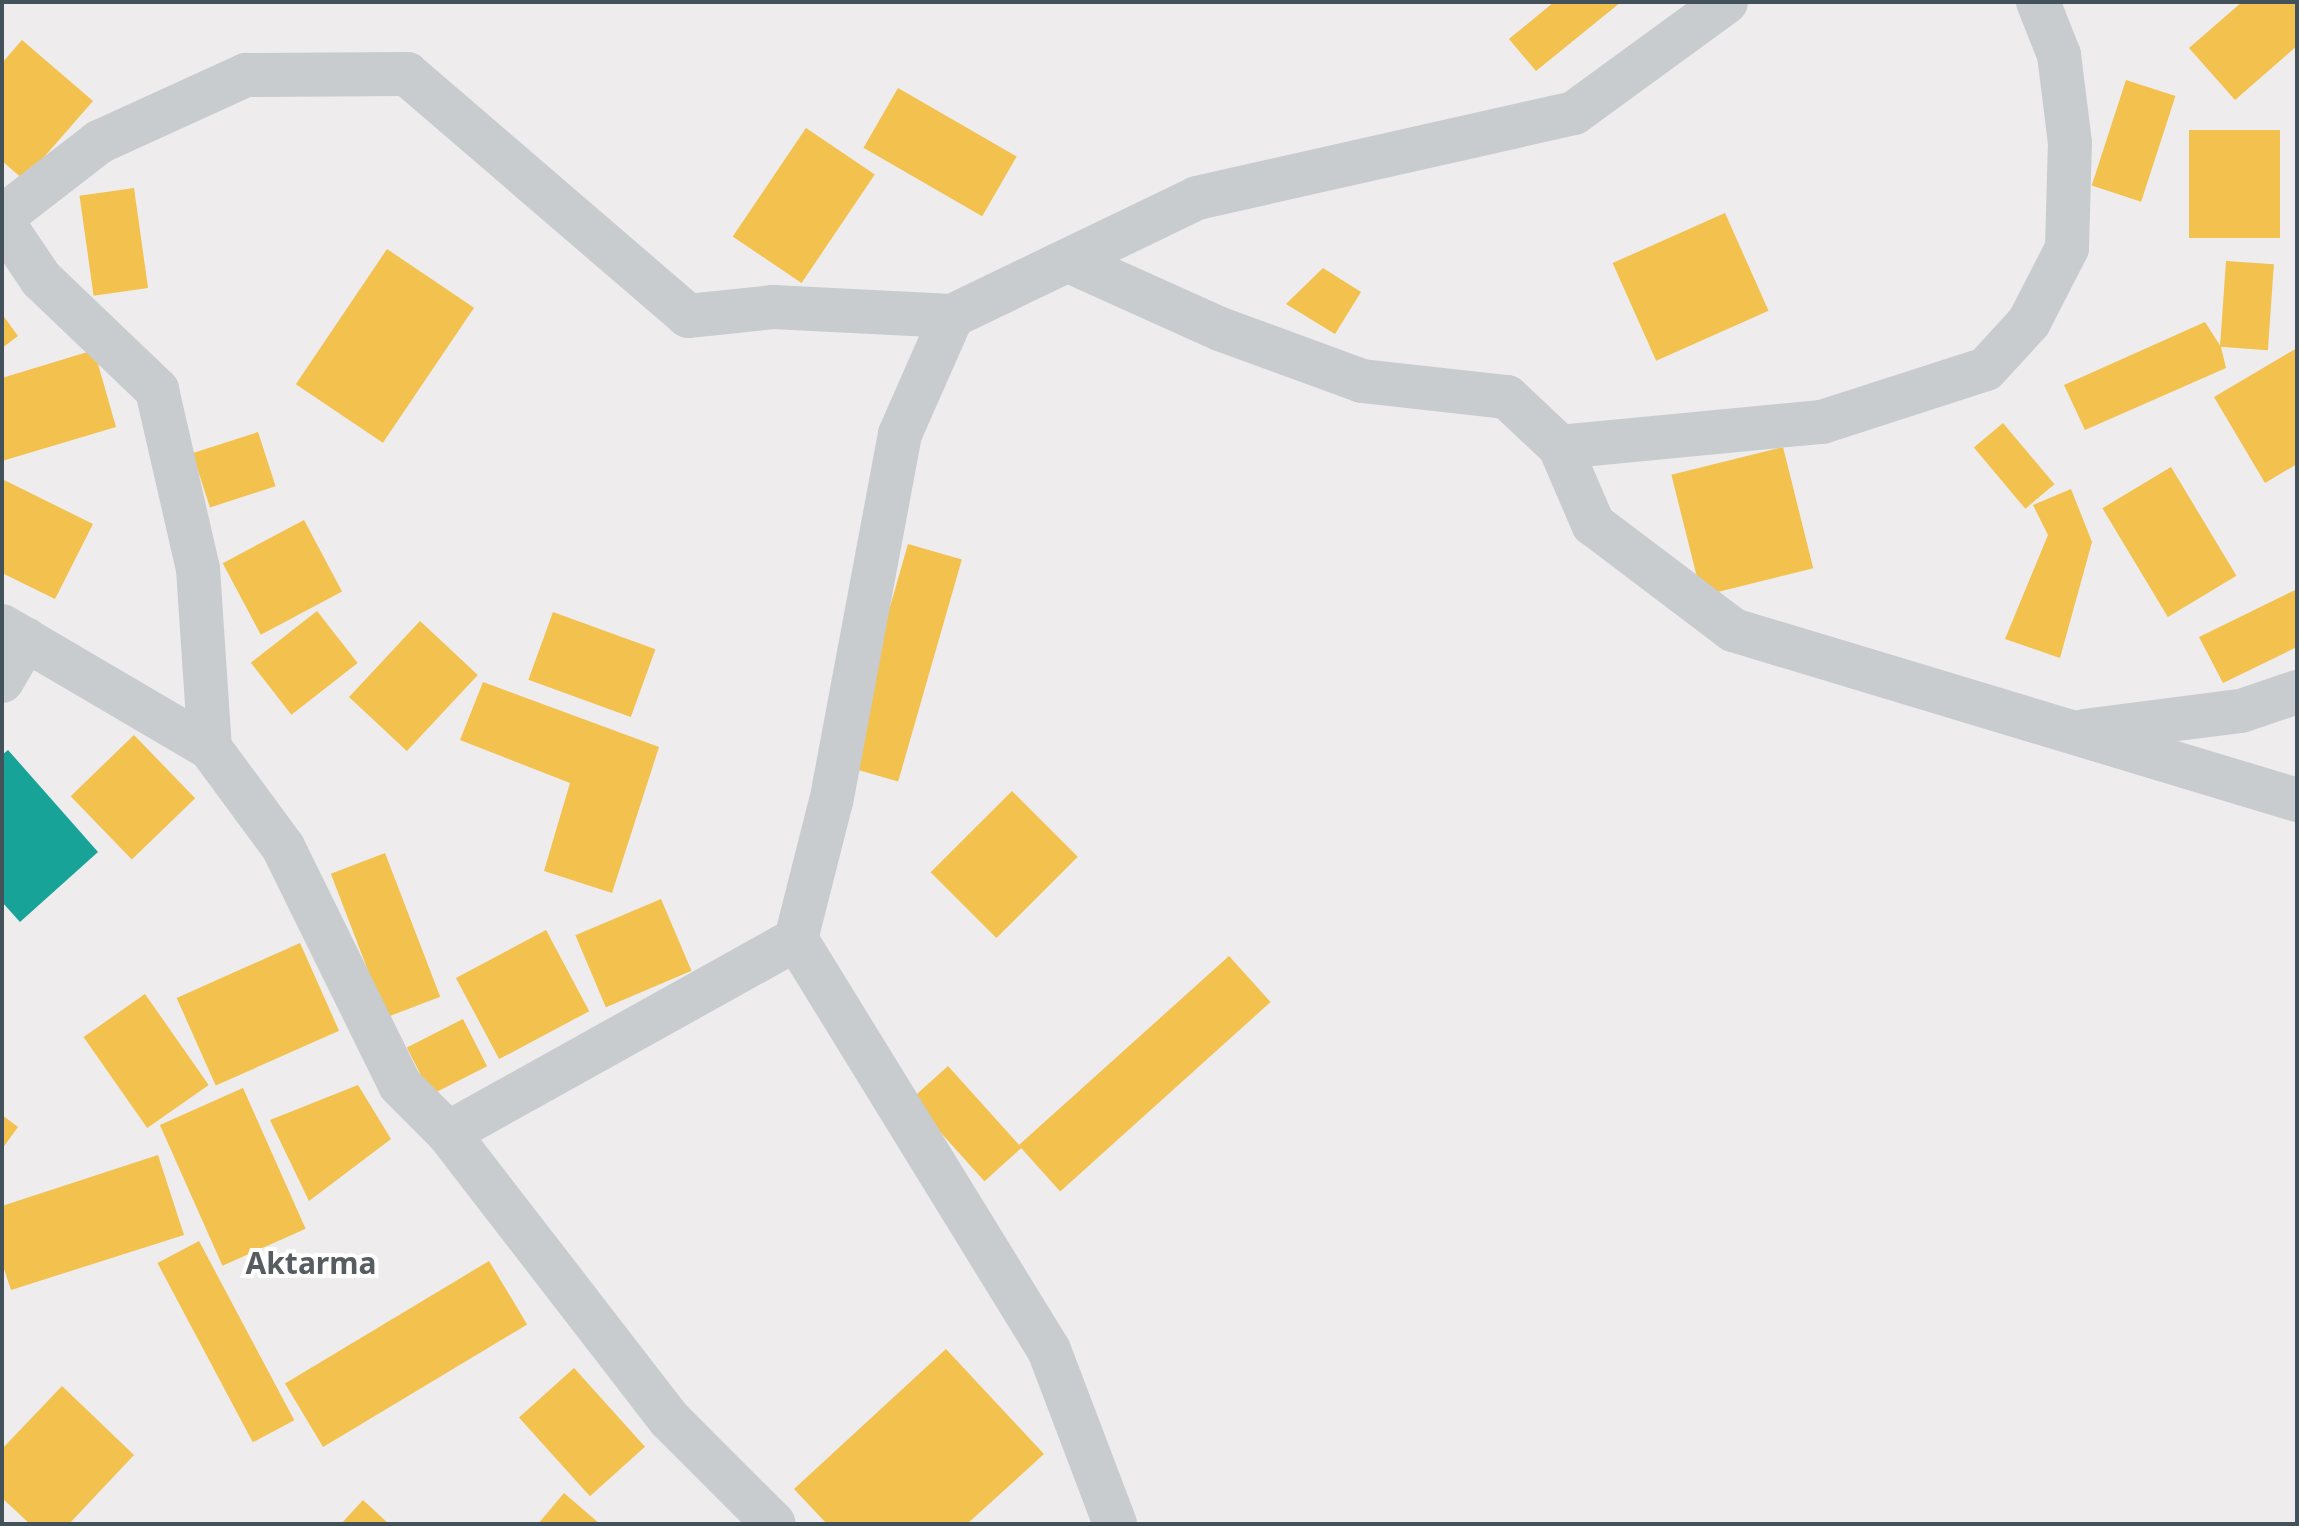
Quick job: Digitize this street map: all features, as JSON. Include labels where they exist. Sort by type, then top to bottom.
[{"type":"street","points":[[210,748],[198,569],[157,390],[41,279],[2,219],[99,142],[246,75],[407,74],[688,316],[773,307],[952,316],[1071,262],[1197,198],[1574,113],[1726,2]]},
{"type":"street","points":[[1560,447],[1822,422],[1986,369],[2029,322],[2067,248],[2070,143],[2059,55],[2038,2]]},
{"type":"street","points":[[1071,262],[1220,329],[1362,381],[1507,397],[1560,447],[1593,524],[1733,630],[2297,800]]},
{"type":"street","points":[[952,316],[900,434],[831,801],[796,939],[1049,1350],[1115,1524]]},
{"type":"street","points":[[2,681],[14,633],[210,748],[283,847],[400,1085],[448,1133],[669,1419],[774,1524]]},
{"type":"street","points":[[2069,733],[2241,711],[2295,695]]},
{"type":"street","points":[[448,1133],[796,939]]},
{"type":"building: Konut","points":[[1554,2],[1621,2],[1536,71],[1509,39]]},
{"type":"building: Konut","points":[[2242,2],[2297,2],[2297,46],[2235,100],[2189,48]]},
{"type":"building: Konut","points":[[22,40],[93,101],[24,180],[2,161],[2,63]]},
{"type":"building: Konut","points":[[2126,80],[2175,96],[2141,202],[2092,186]]},
{"type":"building: Konut","points":[[898,88],[1017,156],[982,216],[864,148]]},
{"type":"building: Konut","points":[[806,128],[875,174],[802,283],[733,237]]},
{"type":"building: Konut","points":[[2189,130],[2280,130],[2280,238],[2189,238]]},
{"type":"building: Konut","points":[[134,188],[148,288],[94,296],[80,196]]},
{"type":"building: Konut","points":[[1725,213],[1769,311],[1656,361],[1613,263]]},
{"type":"building: Konut","points":[[387,249],[474,308],[383,443],[296,384]]},
{"type":"building: Konut","points":[[2226,261],[2274,264],[2268,350],[2220,347]]},
{"type":"building: Konut","points":[[1323,268],[1361,292],[1335,334],[1286,304]]},
{"type":"building: Konut","points":[[2,314],[18,336],[2,348]]},
{"type":"building: Konut","points":[[2205,322],[2221,347],[2226,368],[2085,430],[2064,385]]},
{"type":"building: Konut","points":[[2297,348],[2297,464],[2265,483],[2214,397]]},
{"type":"building: Konut","points":[[94,350],[116,427],[2,461],[2,378]]},
{"type":"building: Konut","points":[[2003,423],[2054,484],[2025,509],[1974,447]]},
{"type":"building: Konut","points":[[258,432],[276,486],[210,508],[192,453]]},
{"type":"building: Konut","points":[[1783,447],[1813,568],[1702,596],[1671,475]]},
{"type":"building: Konut","points":[[2171,467],[2236,576],[2168,617],[2102,508]]},
{"type":"building: Konut","points":[[2,479],[93,524],[55,599],[2,573]]},
{"type":"building: Konut","points":[[2071,489],[2092,542],[2060,658],[2005,639],[2048,535],[2033,505]]},
{"type":"building: Konut","points":[[304,520],[342,592],[261,635],[223,563]]},
{"type":"building: Konut","points":[[908,544],[962,559],[898,781],[844,766]]},
{"type":"building: Konut","points":[[2297,589],[2297,647],[2223,683],[2199,637]]},
{"type":"building: Konut","points":[[317,611],[358,663],[291,715],[251,663]]},
{"type":"building: Konut","points":[[553,612],[655,649],[631,717],[528,680]]},
{"type":"building: Konut","points":[[420,621],[478,675],[407,751],[349,697]]},
{"type":"building: Konut","points":[[483,682],[659,747],[612,893],[544,871],[570,783],[460,740]]},
{"type":"building: Konut","points":[[134,735],[195,798],[132,859],[71,796]]},
{"type":"building: Konut","points":[[1012,791],[1078,857],[996,938],[931,872]]},
{"type":"building: Konut","points":[[385,853],[440,997],[386,1018],[331,874]]},
{"type":"building: Konut","points":[[661,899],[691,971],[606,1007],[575,935]]},
{"type":"building: Konut","points":[[546,930],[589,1011],[499,1059],[456,978]]},
{"type":"building: Konut","points":[[300,943],[339,1031],[216,1086],[177,998]]},
{"type":"building: Konut","points":[[1229,956],[1270,1002],[1060,1191],[1019,1145]]},
{"type":"building: Konut","points":[[145,994],[209,1085],[147,1128],[84,1037]]},
{"type":"building: Konut","points":[[463,1019],[487,1066],[431,1095],[407,1048]]},
{"type":"building: Konut","points":[[948,1066],[1022,1148],[984,1181],[911,1099]]},
{"type":"building: Konut","points":[[358,1085],[391,1139],[309,1201],[270,1120]]},
{"type":"building: Konut","points":[[243,1088],[306,1229],[223,1266],[160,1125]]},
{"type":"building: Konut","points":[[2,1115],[18,1127],[2,1149]]},
{"type":"building: Konut","points":[[158,1155],[184,1235],[11,1290],[2,1263],[2,1206]]},
{"type":"building: Konut","points":[[199,1241],[294,1420],[253,1442],[158,1263]]},
{"type":"building: Konut","points":[[489,1261],[527,1324],[323,1447],[285,1384]]},
{"type":"building: Konut","points":[[946,1349],[1044,1454],[967,1524],[827,1524],[794,1489]]},
{"type":"building: Konut","points":[[574,1368],[645,1447],[590,1496],[519,1418]]},
{"type":"building: Konut","points":[[62,1386],[134,1455],[69,1524],[30,1524],[2,1498],[2,1449]]},
{"type":"building: Konut","points":[[564,1493],[600,1524],[538,1524]]},
{"type":"building: Konut","points":[[363,1500],[389,1524],[341,1524]]},
{"type":"building: Kamu","points":[[8,750],[98,852],[20,922],[2,902],[2,755]]},
{"type":"district","name":"Aktarma","points":[[311,1263]]}]
